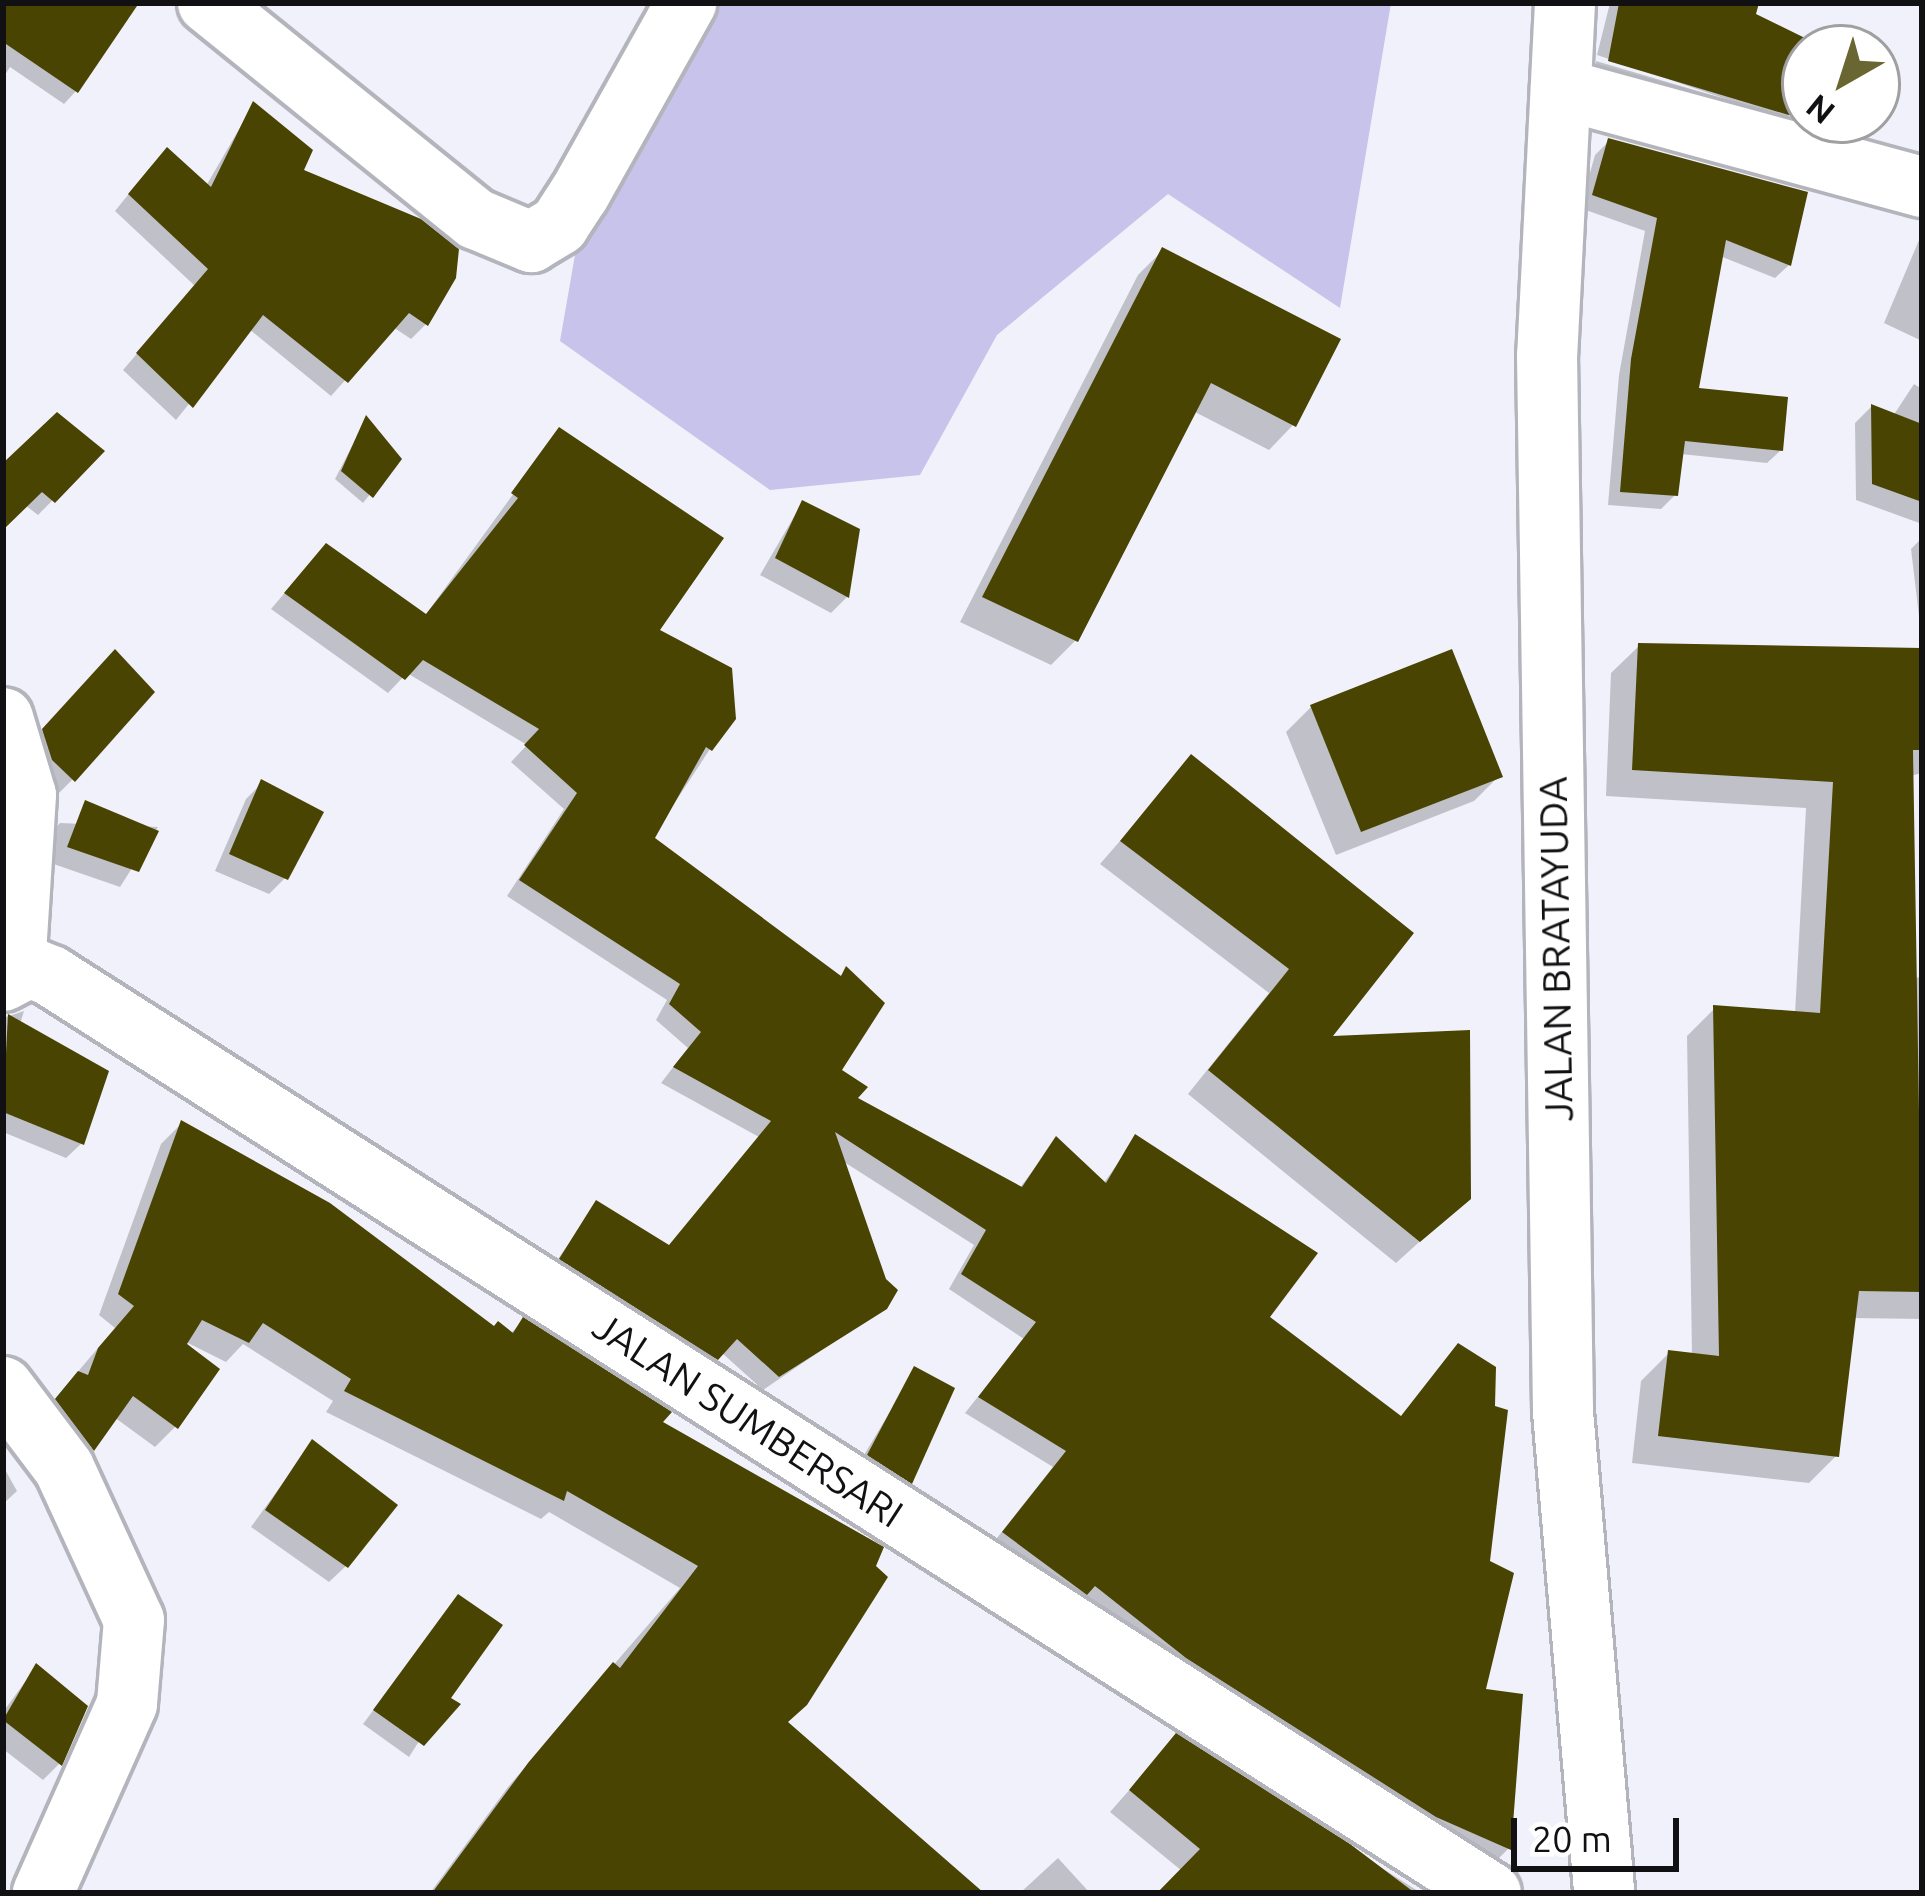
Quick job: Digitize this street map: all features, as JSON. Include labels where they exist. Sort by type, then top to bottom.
[{"type":"street","points":[[208,3],[476,219],[531,242],[559,225],[580,193],[686,3]]},
{"type":"street","name":"JALAN BRATAYUDA","points":[[1565,3],[1547,355],[1563,1412],[1604,1893]]},
{"type":"street","points":[[1561,89],[1922,187]]},
{"type":"street","points":[[3,718],[26,795],[9,975]]},
{"type":"street","name":"JALAN SUMBERSARI","points":[[9,975],[51,976],[1491,1893]]},
{"type":"street","points":[[3,1387],[64,1468],[134,1620],[127,1704],[43,1893]]},
{"type":"shaded area","points":[[709,3],[1391,3],[1340,308],[1168,194],[997,335],[920,475],[770,490],[560,341],[579,232]]},
{"type":"building","points":[[3,3],[139,3],[78,93],[3,42]]},
{"type":"building","points":[[1619,3],[1759,3],[1756,14],[1781,26],[1781,113],[1608,61]]},
{"type":"building","points":[[253,101],[313,150],[304,170],[421,219],[459,249],[456,278],[428,326],[409,313],[348,383],[263,315],[193,408],[136,353],[208,269],[128,194],[167,147],[211,187]]},
{"type":"building","points":[[1608,138],[1808,192],[1791,266],[1726,240],[1699,388],[1788,397],[1783,451],[1685,441],[1678,496],[1620,492],[1631,359],[1657,218],[1592,195]]},
{"type":"building","points":[[1162,247],[1341,339],[1296,427],[1211,383],[1078,642],[982,597]]},
{"type":"building","points":[[1871,404],[1922,424],[1922,502],[1872,484]]},
{"type":"building","points":[[57,412],[105,451],[55,503],[42,492],[3,530],[3,463]]},
{"type":"building","points":[[366,415],[402,459],[373,498],[341,471]]},
{"type":"building","points":[[559,427],[724,538],[660,630],[732,668],[736,719],[712,751],[706,747],[655,838],[841,976],[846,966],[885,1003],[842,1070],[868,1087],[858,1098],[1022,1187],[1056,1136],[1106,1183],[1135,1134],[1318,1253],[1270,1317],[1401,1416],[1458,1343],[1496,1367],[1495,1406],[1508,1410],[1490,1561],[1514,1573],[1486,1689],[1523,1694],[1511,1850],[1436,1817],[1186,1658],[1095,1586],[1087,1595],[1002,1532],[1066,1451],[978,1397],[1036,1322],[961,1274],[986,1230],[835,1132],[886,1279],[898,1290],[887,1309],[779,1377],[737,1339],[718,1360],[559,1259],[596,1200],[669,1245],[771,1121],[673,1067],[701,1032],[669,1004],[680,984],[519,880],[577,793],[524,745],[539,729],[423,660],[405,680],[284,593],[326,543],[426,614],[518,498],[511,493]]},
{"type":"building","points":[[802,500],[860,529],[849,598],[775,558]]},
{"type":"building","points":[[1638,643],[1922,648],[1922,750],[1913,750],[1922,1292],[1859,1291],[1839,1457],[1658,1436],[1668,1350],[1719,1356],[1713,1005],[1820,1013],[1833,782],[1632,770]]},
{"type":"building","points":[[115,649],[155,692],[75,782],[52,760],[42,729]]},
{"type":"building","points":[[1452,649],[1503,777],[1361,832],[1310,705]]},
{"type":"building","points":[[1191,754],[1414,933],[1333,1036],[1470,1030],[1471,1199],[1420,1242],[1208,1070],[1289,969],[1120,841]]},
{"type":"building","points":[[261,779],[324,812],[288,880],[229,854]]},
{"type":"building","points":[[85,800],[159,831],[139,872],[67,847]]},
{"type":"building","points":[[8,1014],[109,1071],[84,1145],[3,1112]]},
{"type":"building","points":[[181,1120],[330,1203],[494,1326],[498,1321],[513,1333],[523,1317],[672,1412],[663,1422],[884,1547],[876,1566],[888,1577],[807,1705],[788,1722],[984,1893],[432,1893],[528,1763],[613,1662],[620,1668],[698,1566],[567,1491],[564,1501],[344,1391],[351,1379],[263,1323],[249,1343],[202,1320],[187,1344],[220,1369],[178,1429],[133,1396],[94,1451],[55,1399],[78,1371],[88,1375],[98,1348],[134,1306],[118,1294]]},
{"type":"building","points":[[914,1366],[955,1388],[912,1484],[867,1455]]},
{"type":"building","points":[[312,1439],[398,1505],[348,1568],[265,1510]]},
{"type":"building","points":[[458,1594],[503,1625],[451,1698],[461,1704],[424,1746],[373,1710]]},
{"type":"building","points":[[36,1663],[88,1706],[62,1766],[3,1720]]},
{"type":"building","points":[[1176,1733],[1350,1844],[1415,1893],[1157,1893],[1200,1849],[1129,1790]]}]
